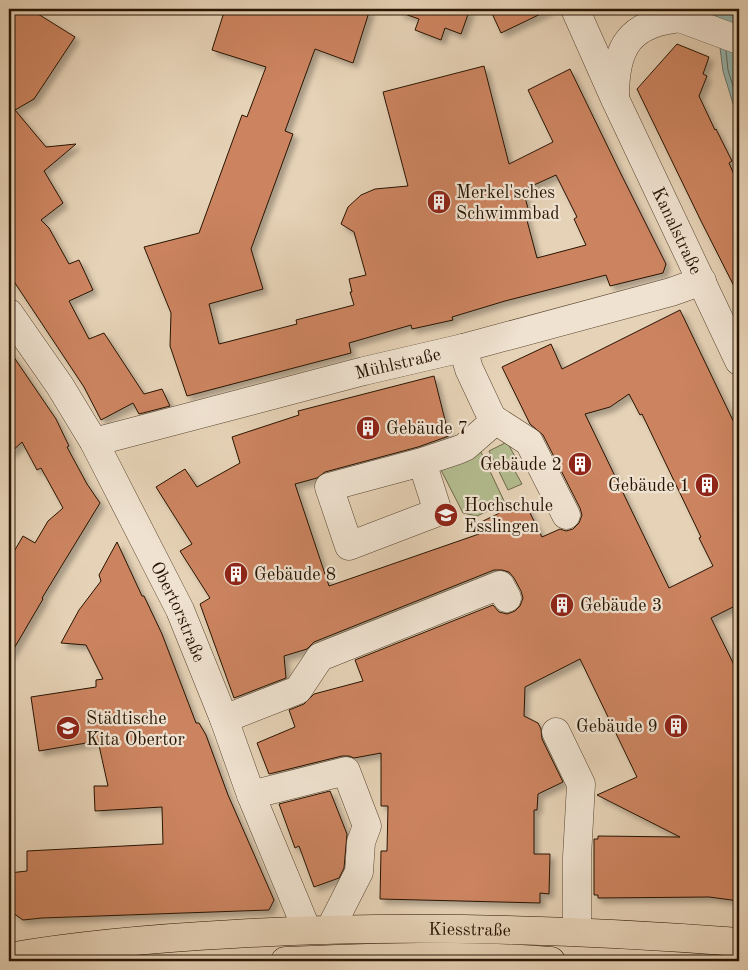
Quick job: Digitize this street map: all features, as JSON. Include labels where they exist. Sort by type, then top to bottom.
[{"type":"main road","name":"Kiesstraße","points":[[9,957],[108,943],[318,929],[578,931],[739,942]]},
{"type":"main road","name":"Kiesstraße","points":[[285,961],[433,957],[492,957],[551,961]]},
{"type":"street","name":"Kanalstraße","points":[[575,9],[615,99],[739,361]]},
{"type":"street","points":[[655,9],[739,40]]},
{"type":"street","name":"Kanalstraße","points":[[615,99],[615,74],[619,57],[626,44],[647,26],[664,20],[681,18]]},
{"type":"street","name":"Mühlstraße","points":[[94,442],[364,371],[463,348],[671,292],[702,281]]},
{"type":"street","name":"Obertorstraße","points":[[9,313],[60,386],[94,442],[180,610],[224,719],[251,795],[318,929]]},
{"type":"street","points":[[463,348],[469,369],[492,418],[529,442],[566,515]]},
{"type":"street","points":[[422,462],[464,447],[488,427],[492,418]]},
{"type":"street","points":[[224,719],[298,690],[320,657],[500,586],[507,598]]},
{"type":"street","points":[[556,732],[581,784],[577,857],[578,931]]},
{"type":"street","points":[[251,795],[346,771],[366,826],[361,842],[360,872],[318,929]]},
{"type":"green space","points":[[507,442],[517,460],[511,464],[522,484],[508,490],[489,451]]},
{"type":"green space","points":[[480,450],[505,503],[477,516],[463,513],[441,470]]},
{"type":"water","points":[[715,9],[739,9],[739,123],[723,71]]},
{"type":"building","points":[[9,9],[30,9],[75,37],[34,99],[15,110],[46,147],[76,144],[44,171],[63,203],[41,220],[49,228],[69,264],[79,260],[93,290],[69,301],[89,339],[104,333],[144,394],[162,389],[170,406],[139,414],[133,403],[101,420],[84,387],[9,274]]},
{"type":"building","points":[[225,9],[370,9],[353,63],[315,49],[285,131],[293,134],[251,249],[263,289],[209,304],[219,344],[297,324],[296,320],[354,305],[349,279],[366,275],[354,232],[341,224],[348,207],[361,195],[375,189],[408,186],[383,92],[484,66],[509,164],[553,142],[528,90],[570,69],[666,264],[663,273],[610,286],[606,275],[505,301],[452,317],[453,320],[412,329],[411,325],[349,343],[351,353],[187,396],[170,346],[171,313],[144,247],[199,233],[242,115],[247,117],[266,67],[212,50]],"holes":[[[556,175],[577,217],[574,219],[586,245],[537,258],[525,213],[529,212],[523,190]]]},
{"type":"building","points":[[400,9],[470,9],[461,34],[445,28],[441,40],[415,30],[419,19],[399,12]]},
{"type":"building","points":[[490,9],[551,9],[501,33]]},
{"type":"building","points":[[677,44],[709,57],[703,74],[707,76],[699,96],[732,161],[729,163],[739,186],[739,296],[637,89]]},
{"type":"building","points":[[680,310],[739,433],[739,604],[711,618],[739,675],[739,901],[709,897],[598,898],[598,895],[594,895],[594,839],[598,839],[598,836],[680,837],[597,795],[637,777],[580,659],[525,687],[524,716],[538,723],[542,739],[563,782],[538,794],[537,810],[534,810],[534,854],[550,854],[549,894],[540,893],[540,903],[380,899],[381,851],[387,851],[388,806],[381,806],[381,753],[354,758],[342,756],[269,774],[257,743],[295,727],[289,710],[304,704],[314,694],[363,681],[355,660],[493,605],[499,612],[507,614],[515,611],[520,606],[523,598],[514,578],[509,572],[494,570],[314,642],[307,649],[284,656],[286,678],[234,698],[200,604],[210,598],[180,551],[192,544],[156,487],[185,469],[197,487],[240,463],[232,437],[299,415],[298,411],[434,376],[449,436],[418,447],[325,472],[317,478],[295,484],[329,586],[479,534],[475,525],[524,501],[542,537],[560,529],[566,531],[573,529],[579,523],[582,515],[580,508],[543,435],[530,424],[502,367],[551,344],[562,369]],"holes":[[[629,394],[640,415],[642,414],[713,566],[669,588],[585,414],[610,407]]]},
{"type":"building","points":[[9,350],[56,419],[69,446],[67,447],[87,484],[100,503],[42,598],[9,657],[9,560],[23,536],[35,543],[48,521],[63,508],[41,468],[37,470],[22,442],[9,454]]},
{"type":"building","points":[[117,542],[162,634],[196,723],[199,723],[206,735],[228,795],[274,900],[269,910],[23,920],[9,910],[9,873],[27,871],[27,851],[163,844],[162,807],[95,811],[94,786],[108,786],[98,741],[39,751],[31,697],[96,687],[96,680],[103,679],[86,645],[61,643],[79,610],[101,581],[99,575]]},
{"type":"building","points":[[330,791],[347,834],[344,868],[339,878],[314,887],[299,846],[295,848],[279,804]]},
{"type":"place","name":"Merkel'sches Schwimmbad","points":[[439,202]]},
{"type":"place","name":"Gebäude 7","points":[[368,428]]},
{"type":"place","name":"Gebäude 2","points":[[580,464]]},
{"type":"place","name":"Gebäude 1","points":[[707,485]]},
{"type":"place","name":"Hochschule Esslingen","points":[[446,515]]},
{"type":"place","name":"Gebäude 8","points":[[236,574]]},
{"type":"place","name":"Gebäude 3","points":[[562,605]]},
{"type":"place","name":"Gebäude 9","points":[[676,726]]},
{"type":"place","name":"Städtische Kita Obertor","points":[[68,728]]}]
